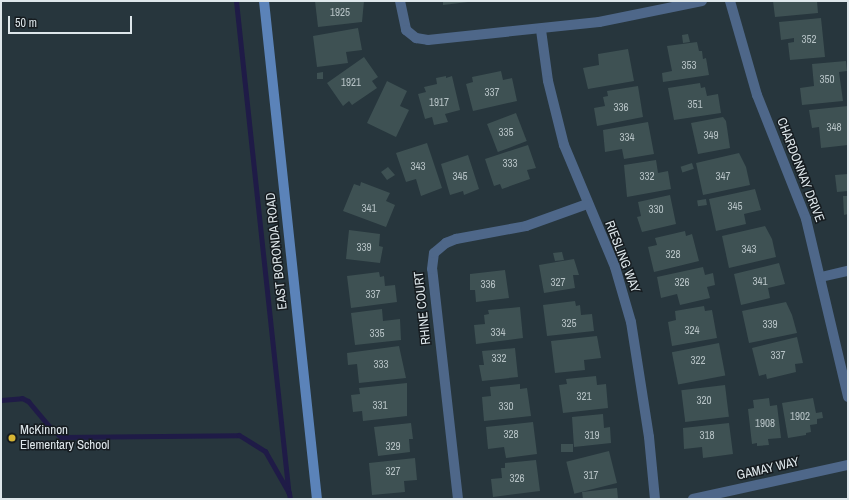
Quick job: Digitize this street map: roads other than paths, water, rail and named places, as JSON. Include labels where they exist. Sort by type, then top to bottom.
[{"type":"main road","name":"EAST BORONDA ROAD","points":[[264,1],[317,499]]},
{"type":"street","points":[[400,1],[406,30],[416,38],[436,40],[541,30],[627,17],[702,1]]},
{"type":"street","name":"CHARDONNAY DRIVE","points":[[730,1],[750,75],[798,196],[822,278],[848,397]]},
{"type":"street","name":"RIESLING WAY","points":[[541,30],[555,114],[587,204],[615,267],[631,322],[649,437],[655,499]]},
{"type":"street","name":"RHINE COURT","points":[[458,499],[432,269],[434,253],[446,243],[456,239],[526,226],[587,204]]},
{"type":"street","points":[[822,278],[848,271]]},
{"type":"street","name":"GAMAY WAY","points":[[693,499],[848,465]]},
{"type":"waterway","points":[[236,1],[289,493]]},
{"type":"waterway","points":[[1,400],[22,398],[28,401],[50,427],[61,437],[239,435],[265,451],[289,493],[290,499]]},
{"type":"place","name":"McKinnon Elementary School","points":[[12,438]]}]
